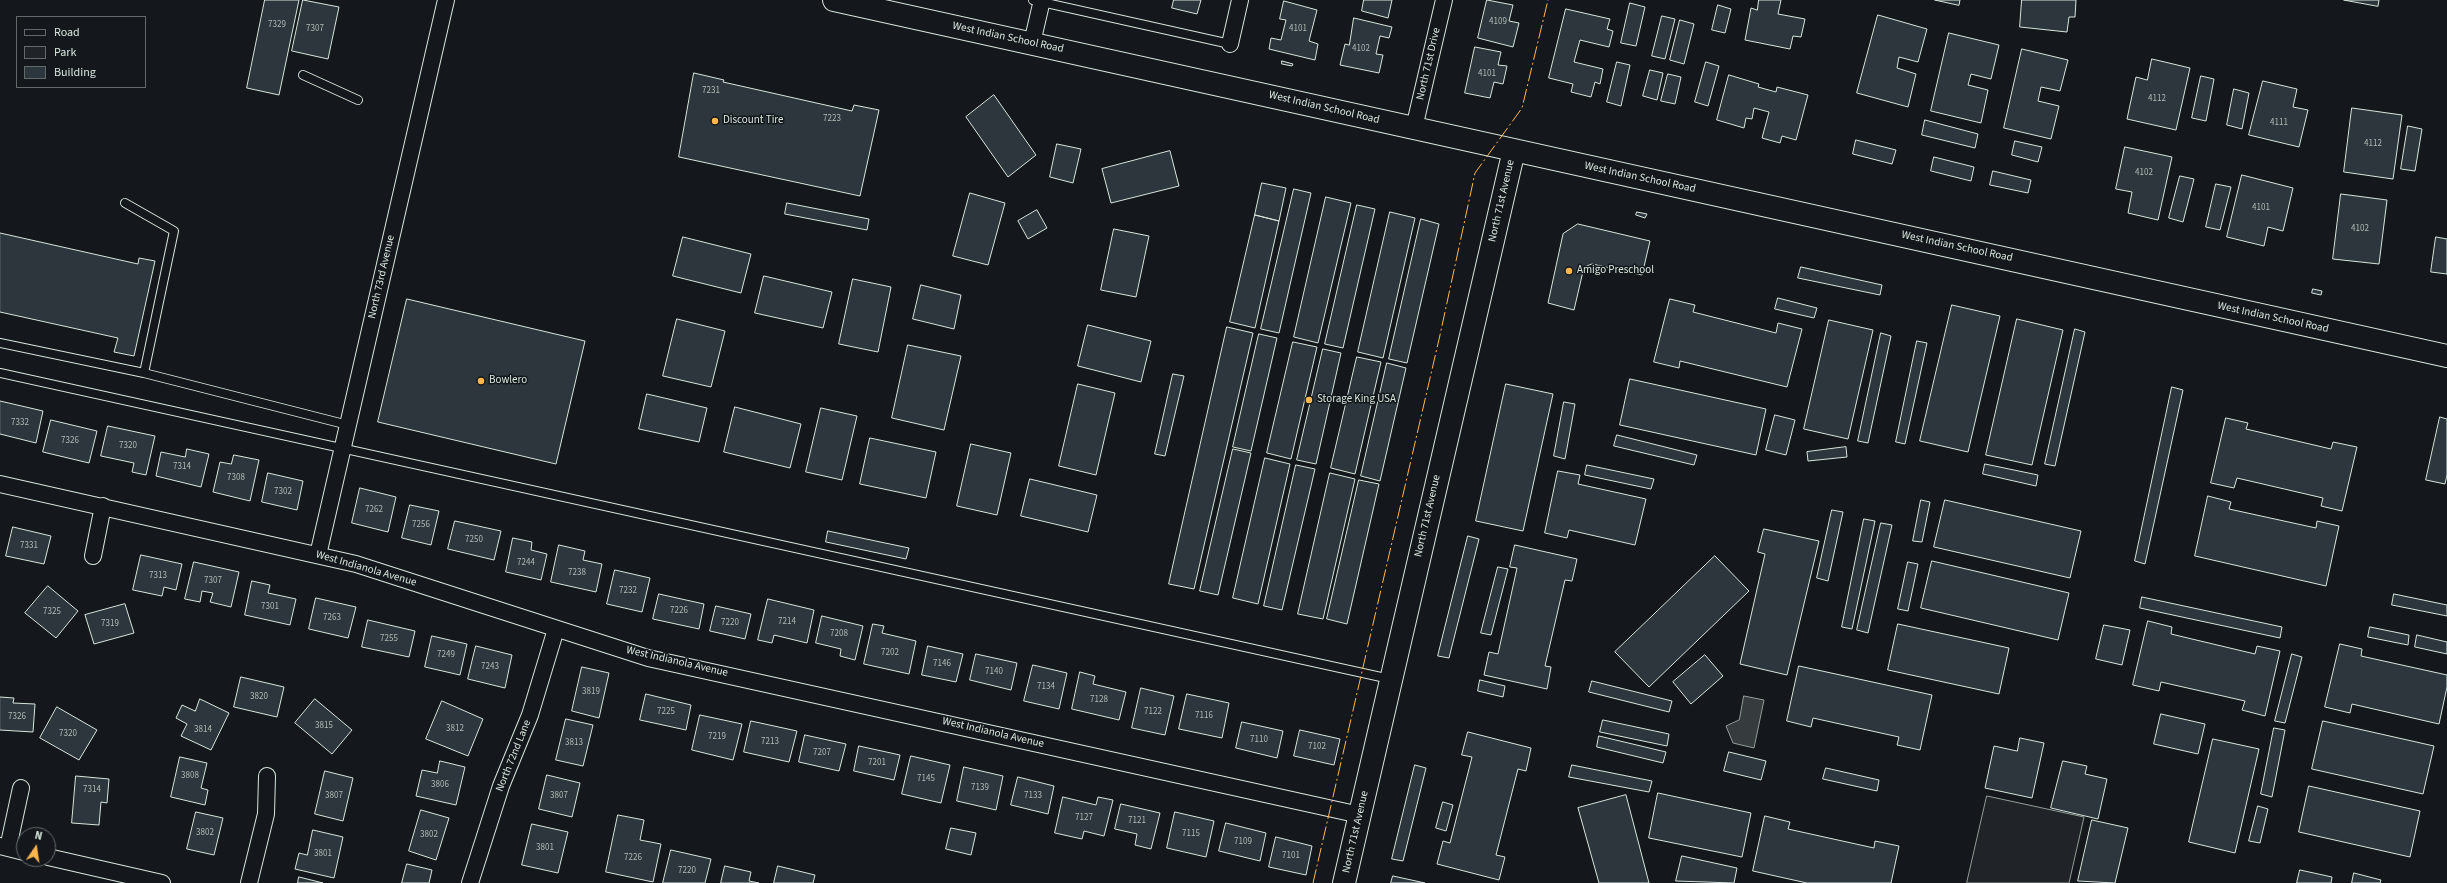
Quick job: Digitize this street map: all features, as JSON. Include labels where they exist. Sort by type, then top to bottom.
[{"type":"main road","name":"West Indian School Road","points":[[834,0],[2447,356]]},
{"type":"main road","name":"North 71st Avenue","points":[[1344,883],[1390,679],[1514,150]]},
{"type":"street","name":"North 73rd Avenue","points":[[318,555],[446,0]]},
{"type":"street","points":[[1230,44],[1240,0]]},
{"type":"street","name":"North 71st Drive","points":[[1414,128],[1444,0]]},
{"type":"street","points":[[1032,43],[1039,1]]},
{"type":"street","name":"West Indianola Avenue","points":[[0,484],[356,564],[648,658],[1360,815]]},
{"type":"street","points":[[93,556],[103,506]]},
{"type":"street","name":"North 72nd Lane","points":[[470,883],[501,786],[530,715],[556,628]]},
{"type":"street","points":[[249,883],[266,814],[267,776]]},
{"type":"street","points":[[16,850],[4,847],[21,788]]},
{"type":"street","points":[[56,859],[162,883]]},
{"type":"lane","points":[[1039,1],[1230,44]]},
{"type":"lane","points":[[303,75],[358,100]]},
{"type":"lane","points":[[125,202],[174,231],[144,373]]},
{"type":"lane","points":[[0,343],[144,373],[348,425]]},
{"type":"lane","points":[[0,373],[1390,679]]},
{"type":"green space","points":[[1987,796],[2084,817],[2069,883],[1967,883]]},
{"type":"shaded area","points":[[1744,696],[1764,700],[1754,748],[1733,743],[1726,726],[1739,720]]},
{"type":"building","points":[[265,0],[299,0],[279,95],[247,88]]},
{"type":"building","points":[[303,0],[339,7],[328,59],[292,51]]},
{"type":"building","points":[[1174,0],[1201,0],[1197,14],[1172,8]]},
{"type":"building","points":[[1364,0],[1392,0],[1388,18],[1362,11]]},
{"type":"building","points":[[1487,0],[1513,5],[1509,21],[1519,23],[1513,47],[1478,38]]},
{"type":"building","points":[[1759,0],[1781,0],[1778,14],[1805,19],[1801,37],[1793,36],[1790,49],[1745,40],[1751,8],[1757,10]]},
{"type":"building","points":[[1935,0],[1960,0],[1959,5]]},
{"type":"building","points":[[2022,0],[2076,0],[2075,17],[2069,17],[2067,32],[2020,27]]},
{"type":"building","points":[[2344,0],[2379,0],[2378,6]]},
{"type":"building","points":[[1284,1],[1317,10],[1309,41],[1318,44],[1315,60],[1269,49],[1271,38],[1281,40],[1286,20],[1280,19]]},
{"type":"building","points":[[1630,3],[1645,7],[1636,46],[1621,43]]},
{"type":"building","points":[[1718,5],[1731,9],[1725,33],[1712,30]]},
{"type":"building","points":[[1566,9],[1610,19],[1607,29],[1613,31],[1609,47],[1580,40],[1574,62],[1603,69],[1600,84],[1595,82],[1591,97],[1571,92],[1573,84],[1549,78]]},
{"type":"building","points":[[1878,15],[1927,29],[1918,62],[1899,57],[1897,68],[1916,74],[1908,107],[1857,93]]},
{"type":"building","points":[[1662,16],[1675,19],[1665,59],[1652,56]]},
{"type":"building","points":[[1354,18],[1392,27],[1389,38],[1380,36],[1376,54],[1383,55],[1379,73],[1340,65],[1345,44],[1349,45]]},
{"type":"building","points":[[1680,20],[1694,24],[1684,64],[1670,60]]},
{"type":"building","points":[[1949,33],[1999,45],[1991,79],[1971,74],[1968,85],[1988,90],[1981,123],[1931,111]]},
{"type":"building","points":[[1475,47],[1501,52],[1498,65],[1507,66],[1503,84],[1494,82],[1490,98],[1465,93]]},
{"type":"building","points":[[2022,49],[2068,60],[2060,91],[2041,87],[2038,101],[2059,106],[2051,139],[2004,128]]},
{"type":"building","points":[[2152,59],[2190,68],[2176,130],[2127,119],[2136,77],[2147,80]]},
{"type":"building","points":[[1282,61],[1293,64],[1292,66],[1282,64]]},
{"type":"building","points":[[1617,62],[1630,65],[1621,106],[1607,102]]},
{"type":"building","points":[[1706,62],[1719,66],[1708,106],[1695,102]]},
{"type":"building","points":[[1650,70],[1663,73],[1657,100],[1643,96]]},
{"type":"building","points":[[694,73],[724,80],[723,82],[852,111],[854,105],[879,110],[860,196],[679,157]]},
{"type":"building","points":[[1668,74],[1681,77],[1675,104],[1661,101]]},
{"type":"building","points":[[1729,75],[1759,84],[1758,87],[1776,92],[1777,87],[1808,95],[1796,140],[1782,136],[1780,143],[1762,138],[1769,112],[1754,108],[1752,119],[1746,118],[1744,128],[1717,120]]},
{"type":"building","points":[[2201,76],[2214,79],[2206,121],[2192,118]]},
{"type":"building","points":[[2263,81],[2297,89],[2293,107],[2308,110],[2299,147],[2249,135]]},
{"type":"building","points":[[2234,89],[2249,93],[2242,129],[2227,125]]},
{"type":"building","points":[[994,95],[1036,155],[1008,177],[966,117]]},
{"type":"building","points":[[2352,108],[2402,115],[2393,179],[2344,172]]},
{"type":"building","points":[[1925,120],[1978,134],[1975,148],[1922,135]]},
{"type":"building","points":[[2408,126],[2422,129],[2415,171],[2401,169]]},
{"type":"building","points":[[1856,140],[1896,150],[1892,164],[1853,154]]},
{"type":"building","points":[[2015,141],[2042,147],[2038,162],[2012,155]]},
{"type":"building","points":[[1057,144],[1081,149],[1073,183],[1050,177]]},
{"type":"building","points":[[2125,147],[2172,157],[2158,220],[2128,213],[2132,192],[2116,189]]},
{"type":"building","points":[[1170,151],[1179,186],[1111,203],[1102,169]]},
{"type":"building","points":[[1934,157],[1974,167],[1971,181],[1931,171]]},
{"type":"building","points":[[1993,171],[2031,180],[2028,193],[1990,185]]},
{"type":"building","points":[[2242,175],[2293,188],[2283,231],[2268,227],[2264,246],[2227,237]]},
{"type":"building","points":[[2180,176],[2194,179],[2183,222],[2169,218]]},
{"type":"building","points":[[1262,183],[1286,188],[1279,221],[1255,215]]},
{"type":"building","points":[[2216,184],[2231,187],[2220,230],[2206,227]]},
{"type":"building","points":[[1294,189],[1311,193],[1279,333],[1261,329]]},
{"type":"building","points":[[970,193],[1005,203],[988,265],[953,256]]},
{"type":"building","points":[[2341,194],[2387,200],[2379,264],[2333,259]]},
{"type":"building","points":[[1326,197],[1351,203],[1318,343],[1294,337]]},
{"type":"building","points":[[787,203],[869,219],[867,230],[785,214]]},
{"type":"building","points":[[1357,205],[1375,209],[1343,348],[1325,344]]},
{"type":"building","points":[[1037,210],[1047,228],[1028,239],[1018,221]]},
{"type":"building","points":[[1390,212],[1415,218],[1383,358],[1358,352]]},
{"type":"building","points":[[1637,212],[1647,214],[1645,218],[1636,215]]},
{"type":"building","points":[[1255,215],[1279,221],[1255,328],[1230,322]]},
{"type":"building","points":[[1421,219],[1439,224],[1407,363],[1389,359]]},
{"type":"building","name":"Amigo Preschool","points":[[1578,224],[1650,241],[1642,275],[1592,264],[1584,267],[1574,310],[1548,303],[1563,234]]},
{"type":"building","points":[[1114,229],[1149,236],[1136,297],[1101,290]]},
{"type":"building","points":[[0,233],[138,264],[139,258],[155,261],[134,356],[114,352],[118,338],[0,312]]},
{"type":"building","points":[[683,237],[751,254],[741,293],[673,276]]},
{"type":"building","points":[[2436,237],[2447,239],[2447,274],[2431,272]]},
{"type":"building","points":[[1801,267],[1882,285],[1880,295],[1798,278]]},
{"type":"building","points":[[764,276],[832,292],[823,328],[755,313]]},
{"type":"building","points":[[853,279],[891,287],[878,352],[839,344]]},
{"type":"building","points":[[921,285],[961,295],[954,329],[913,319]]},
{"type":"building","points":[[2313,289],[2322,291],[2321,295],[2312,293]]},
{"type":"building","points":[[1778,298],[1817,308],[1814,318],[1775,309]]},
{"type":"building","name":"Bowlero","points":[[407,299],[585,341],[556,464],[378,422]]},
{"type":"building","points":[[1670,299],[1695,305],[1693,312],[1776,333],[1778,323],[1802,329],[1787,387],[1680,361],[1679,368],[1654,362]]},
{"type":"building","points":[[1952,305],[2000,316],[1968,452],[1920,441]]},
{"type":"building","points":[[677,319],[725,331],[711,387],[663,376]]},
{"type":"building","points":[[2017,319],[2063,330],[2032,465],[1986,455]]},
{"type":"building","points":[[1829,320],[1873,330],[1848,439],[1804,429]]},
{"type":"building","points":[[1088,325],[1151,341],[1141,382],[1078,366]]},
{"type":"building","points":[[1227,327],[1253,333],[1194,589],[1169,584]]},
{"type":"building","points":[[2075,329],[2085,332],[2055,466],[2045,464]]},
{"type":"building","points":[[1881,333],[1891,336],[1868,443],[1858,441]]},
{"type":"building","points":[[1259,334],[1277,338],[1251,451],[1233,447]]},
{"type":"building","points":[[1917,341],[1927,343],[1905,444],[1896,442]]},
{"type":"building","points":[[1293,342],[1317,347],[1291,459],[1267,453]]},
{"type":"building","points":[[908,345],[961,356],[944,430],[892,418]]},
{"type":"building","points":[[1323,349],[1341,353],[1316,464],[1297,460]]},
{"type":"building","points":[[1357,357],[1381,362],[1355,474],[1331,468]]},
{"type":"building","points":[[1387,363],[1406,368],[1380,481],[1361,476]]},
{"type":"building","points":[[1173,374],[1184,376],[1165,456],[1155,454]]},
{"type":"building","points":[[1630,379],[1766,409],[1756,455],[1620,425]]},
{"type":"building","points":[[1078,384],[1115,393],[1096,475],[1059,466]]},
{"type":"building","points":[[1506,384],[1553,394],[1523,531],[1476,521]]},
{"type":"building","points":[[2172,387],[2183,390],[2145,564],[2135,561]]},
{"type":"building","points":[[647,394],[707,408],[699,442],[639,429]]},
{"type":"building","points":[[0,401],[43,411],[36,443],[0,434]]},
{"type":"building","points":[[1564,402],[1575,404],[1565,459],[1554,456]]},
{"type":"building","points":[[735,407],[801,424],[790,468],[724,452]]},
{"type":"building","points":[[821,408],[857,416],[842,480],[806,472]]},
{"type":"building","points":[[1775,415],[1795,420],[1786,455],[1766,450]]},
{"type":"building","points":[[2440,417],[2447,419],[2447,475],[2445,484],[2426,480]]},
{"type":"building","points":[[2226,418],[2248,423],[2246,429],[2331,449],[2333,442],[2357,447],[2342,511],[2321,506],[2323,498],[2237,478],[2234,488],[2211,483]]},
{"type":"building","points":[[51,420],[97,431],[89,463],[43,452]]},
{"type":"building","points":[[108,426],[155,436],[146,475],[132,472],[134,463],[101,456]]},
{"type":"building","points":[[1617,435],[1697,455],[1694,465],[1614,446]]},
{"type":"building","points":[[870,438],[936,452],[926,498],[860,484]]},
{"type":"building","points":[[971,444],[1011,453],[997,515],[957,506]]},
{"type":"building","points":[[1846,447],[1847,457],[1808,461],[1807,452]]},
{"type":"building","points":[[187,449],[209,454],[201,487],[156,476],[161,452],[185,457]]},
{"type":"building","points":[[1233,449],[1251,453],[1218,595],[1200,591]]},
{"type":"building","points":[[234,455],[259,460],[250,501],[213,492],[220,462],[231,464]]},
{"type":"building","points":[[1265,458],[1290,464],[1258,604],[1233,598]]},
{"type":"building","points":[[1985,464],[2038,475],[2036,486],[1983,474]]},
{"type":"building","points":[[1296,465],[1315,469],[1282,610],[1264,606]]},
{"type":"building","points":[[1587,465],[1654,479],[1651,489],[1585,475]]},
{"type":"building","points":[[1558,471],[1580,475],[1578,484],[1646,499],[1635,545],[1569,530],[1567,538],[1545,533]]},
{"type":"building","points":[[268,473],[303,481],[297,510],[262,502]]},
{"type":"building","points":[[1330,473],[1355,479],[1323,619],[1298,614]]},
{"type":"building","points":[[1030,479],[1097,495],[1088,532],[1021,516]]},
{"type":"building","points":[[1359,480],[1379,484],[1347,624],[1327,619]]},
{"type":"building","points":[[360,488],[396,497],[388,532],[352,523]]},
{"type":"building","points":[[2208,496],[2231,502],[2229,509],[2316,528],[2317,521],[2339,526],[2326,586],[2195,556]]},
{"type":"building","points":[[1921,500],[1930,502],[1922,542],[1913,541]]},
{"type":"building","points":[[1945,500],[2081,531],[2070,578],[1934,547]]},
{"type":"building","points":[[410,505],[439,511],[431,545],[402,538]]},
{"type":"building","points":[[1832,510],[1843,512],[1828,581],[1817,578]]},
{"type":"building","points":[[1864,519],[1875,521],[1852,629],[1842,627]]},
{"type":"building","points":[[455,521],[501,531],[494,560],[448,549]]},
{"type":"building","points":[[1881,523],[1892,525],[1868,633],[1857,630]]},
{"type":"building","points":[[13,527],[51,536],[44,564],[6,556]]},
{"type":"building","points":[[1764,529],[1819,541],[1787,675],[1740,664],[1765,554],[1758,552]]},
{"type":"building","points":[[828,531],[909,548],[906,559],[826,542]]},
{"type":"building","points":[[1468,536],[1479,539],[1449,658],[1438,656]]},
{"type":"building","points":[[513,538],[532,542],[531,550],[547,554],[541,580],[506,572]]},
{"type":"building","points":[[559,545],[585,551],[583,560],[602,564],[596,592],[551,582]]},
{"type":"building","points":[[1515,545],[1577,559],[1572,581],[1565,580],[1545,666],[1551,667],[1547,689],[1484,675],[1489,652],[1498,654],[1517,568],[1510,567]]},
{"type":"building","points":[[141,555],[182,564],[176,590],[164,587],[162,596],[133,590]]},
{"type":"building","points":[[1715,556],[1749,591],[1649,687],[1615,652]]},
{"type":"building","points":[[1932,561],[2069,593],[2058,640],[1921,608]]},
{"type":"building","points":[[194,562],[239,572],[231,607],[210,602],[213,593],[202,591],[200,602],[185,599]]},
{"type":"building","points":[[1908,562],[1918,564],[1908,611],[1898,609]]},
{"type":"building","points":[[1498,567],[1508,569],[1491,635],[1481,633]]},
{"type":"building","points":[[615,570],[650,578],[642,612],[607,604]]},
{"type":"building","points":[[252,581],[270,585],[268,593],[296,599],[290,625],[245,615]]},
{"type":"building","points":[[48,586],[78,611],[56,638],[25,613]]},
{"type":"building","points":[[659,594],[704,604],[699,629],[653,619]]},
{"type":"building","points":[[2394,594],[2447,605],[2447,616],[2392,605]]},
{"type":"building","points":[[2142,597],[2282,627],[2280,638],[2140,608]]},
{"type":"building","points":[[316,598],[356,607],[348,638],[309,629]]},
{"type":"building","points":[[768,599],[814,610],[807,643],[774,635],[772,643],[758,640]]},
{"type":"building","points":[[125,604],[134,633],[94,644],[85,615]]},
{"type":"building","points":[[716,606],[751,614],[745,639],[710,631]]},
{"type":"building","points":[[822,616],[863,626],[855,660],[840,656],[841,649],[816,643]]},
{"type":"building","points":[[368,620],[415,631],[409,657],[362,647]]},
{"type":"building","points":[[2148,621],[2172,627],[2171,634],[2255,654],[2257,646],[2280,651],[2265,716],[2242,710],[2245,701],[2161,682],[2159,691],[2133,685]]},
{"type":"building","points":[[873,624],[884,626],[882,633],[916,641],[909,674],[864,664]]},
{"type":"building","points":[[1898,624],[2009,648],[1999,694],[1888,670]]},
{"type":"building","points":[[2104,625],[2130,630],[2122,665],[2096,659]]},
{"type":"building","points":[[2370,627],[2409,635],[2408,645],[2368,637]]},
{"type":"building","points":[[2417,635],[2447,642],[2447,654],[2415,647]]},
{"type":"building","points":[[432,636],[467,644],[460,675],[425,667]]},
{"type":"building","points":[[2340,644],[2362,649],[2361,656],[2447,675],[2447,687],[2439,724],[2352,704],[2350,713],[2325,707]]},
{"type":"building","points":[[476,646],[512,655],[505,688],[468,679]]},
{"type":"building","points":[[928,646],[963,654],[956,682],[922,675]]},
{"type":"building","points":[[976,654],[1017,663],[1011,690],[970,680]]},
{"type":"building","points":[[2292,654],[2302,657],[2285,723],[2275,721]]},
{"type":"building","points":[[1705,655],[1723,676],[1691,704],[1673,682]]},
{"type":"building","points":[[1033,665],[1067,673],[1059,709],[1024,701]]},
{"type":"building","points":[[1799,666],[1932,695],[1920,750],[1897,745],[1899,737],[1813,718],[1811,727],[1787,721]]},
{"type":"building","points":[[582,667],[609,673],[599,718],[572,711]]},
{"type":"building","points":[[1080,672],[1095,676],[1093,684],[1126,692],[1119,720],[1072,709]]},
{"type":"building","points":[[241,677],[284,687],[277,717],[234,707]]},
{"type":"building","points":[[1480,680],[1505,686],[1503,697],[1478,691]]},
{"type":"building","points":[[1592,681],[1672,701],[1669,712],[1589,692]]},
{"type":"building","points":[[1141,688],[1174,696],[1165,735],[1132,728]]},
{"type":"building","points":[[646,694],[691,705],[686,730],[640,720]]},
{"type":"building","points":[[1187,694],[1229,703],[1222,738],[1179,729]]},
{"type":"building","points":[[0,697],[14,698],[13,703],[35,704],[33,732],[0,730]]},
{"type":"building","points":[[200,699],[229,713],[211,750],[181,736],[187,724],[176,718],[182,705],[195,711]]},
{"type":"building","points":[[315,699],[352,730],[332,754],[295,723]]},
{"type":"building","points":[[442,701],[483,719],[468,756],[426,739]]},
{"type":"building","points":[[57,707],[97,730],[79,760],[40,738]]},
{"type":"building","points":[[2161,714],[2205,724],[2198,754],[2154,744]]},
{"type":"building","points":[[700,715],[742,724],[733,760],[692,750]]},
{"type":"building","points":[[566,719],[593,725],[583,766],[556,760]]},
{"type":"building","points":[[1603,720],[1669,734],[1667,746],[1600,732]]},
{"type":"building","points":[[751,721],[797,731],[789,762],[744,752]]},
{"type":"building","points":[[2323,721],[2434,746],[2423,794],[2312,769]]},
{"type":"building","points":[[1242,722],[1283,731],[1277,758],[1236,748]]},
{"type":"building","points":[[2274,728],[2285,730],[2272,797],[2261,794]]},
{"type":"building","points":[[1300,730],[1340,739],[1334,765],[1294,756]]},
{"type":"building","points":[[1468,732],[1531,748],[1526,771],[1518,769],[1496,855],[1505,857],[1499,880],[1437,864],[1443,841],[1450,843],[1472,757],[1462,755]]},
{"type":"building","points":[[805,735],[846,744],[839,771],[799,762]]},
{"type":"building","points":[[1599,736],[1666,752],[1663,763],[1597,747]]},
{"type":"building","points":[[2020,738],[2044,743],[2032,798],[1985,788],[1994,746],[2017,751]]},
{"type":"building","points":[[2213,739],[2259,749],[2235,853],[2189,842]]},
{"type":"building","points":[[859,746],[900,755],[894,780],[854,771]]},
{"type":"building","points":[[1729,752],[1766,761],[1761,780],[1724,771]]},
{"type":"building","points":[[911,756],[950,765],[941,803],[902,794]]},
{"type":"building","points":[[180,757],[207,763],[201,788],[208,790],[205,805],[171,797]]},
{"type":"building","points":[[440,761],[465,767],[456,805],[416,796],[422,770],[437,773]]},
{"type":"building","points":[[2063,761],[2087,766],[2085,774],[2107,779],[2098,819],[2051,808]]},
{"type":"building","points":[[1415,765],[1426,768],[1403,861],[1392,859]]},
{"type":"building","points":[[1572,765],[1652,781],[1649,792],[1569,777]]},
{"type":"building","points":[[964,767],[1003,776],[996,810],[957,801]]},
{"type":"building","points":[[1826,768],[1879,780],[1877,791],[1823,779]]},
{"type":"building","points":[[325,771],[353,778],[343,821],[315,814]]},
{"type":"building","points":[[547,775],[580,783],[572,817],[539,809]]},
{"type":"building","points":[[76,776],[109,779],[107,803],[101,802],[99,825],[72,823]]},
{"type":"building","points":[[1018,777],[1054,786],[1048,814],[1011,805]]},
{"type":"building","points":[[2309,786],[2420,811],[2410,857],[2299,832]]},
{"type":"building","points":[[1658,793],[1751,813],[1742,857],[1649,838]]},
{"type":"building","points":[[1626,795],[1649,883],[1599,883],[1578,808]]},
{"type":"building","points":[[1063,797],[1096,805],[1098,797],[1113,800],[1104,836],[1084,831],[1082,839],[1055,833]]},
{"type":"building","points":[[1443,802],[1453,805],[1446,831],[1436,828]]},
{"type":"building","points":[[1121,804],[1160,813],[1151,849],[1135,845],[1137,834],[1115,829]]},
{"type":"building","points":[[2258,806],[2268,809],[2260,843],[2249,841]]},
{"type":"building","points":[[421,810],[449,818],[436,860],[409,851]]},
{"type":"building","points":[[196,812],[223,818],[214,855],[187,849]]},
{"type":"building","points":[[1175,812],[1214,821],[1206,857],[1167,848]]},
{"type":"building","points":[[618,815],[644,820],[640,840],[661,844],[653,882],[606,872]]},
{"type":"building","points":[[1765,816],[1790,822],[1788,829],[1874,848],[1875,841],[1899,846],[1891,883],[1807,883],[1753,871]]},
{"type":"building","points":[[2092,820],[2128,828],[2115,883],[2078,881]]},
{"type":"building","points":[[1226,823],[1266,833],[1260,861],[1219,851]]},
{"type":"building","points":[[532,824],[568,832],[558,873],[522,865]]},
{"type":"building","points":[[951,828],[976,833],[971,855],[946,849]]},
{"type":"building","points":[[313,830],[343,837],[334,878],[295,869],[299,853],[307,855]]},
{"type":"building","points":[[1276,837],[1312,846],[1306,875],[1269,867]]},
{"type":"building","points":[[671,850],[711,859],[705,883],[663,883]]},
{"type":"building","points":[[1682,856],[1737,868],[1734,883],[1676,881]]},
{"type":"building","points":[[407,864],[432,870],[429,883],[402,883]]},
{"type":"building","points":[[725,866],[751,872],[749,881],[759,883],[721,883]]},
{"type":"building","points":[[778,866],[815,875],[813,883],[774,883]]},
{"type":"building","points":[[2300,870],[2332,877],[2331,883],[2297,883]]},
{"type":"building","points":[[2354,873],[2381,880],[2380,883],[2352,883]]},
{"type":"building","points":[[1393,876],[1425,883],[1391,883]]},
{"type":"building","points":[[299,877],[323,883],[298,883]]},
{"type":"power","points":[[1313,883],[1440,335],[1475,173],[1522,108],[1548,0]]},
{"type":"place","name":"Discount Tire","points":[[715,121]]},
{"type":"place","name":"Amigo Preschool","points":[[1569,271]]},
{"type":"place","name":"Bowlero","points":[[481,381]]},
{"type":"place","name":"Storage King USA","points":[[1309,400]]}]
